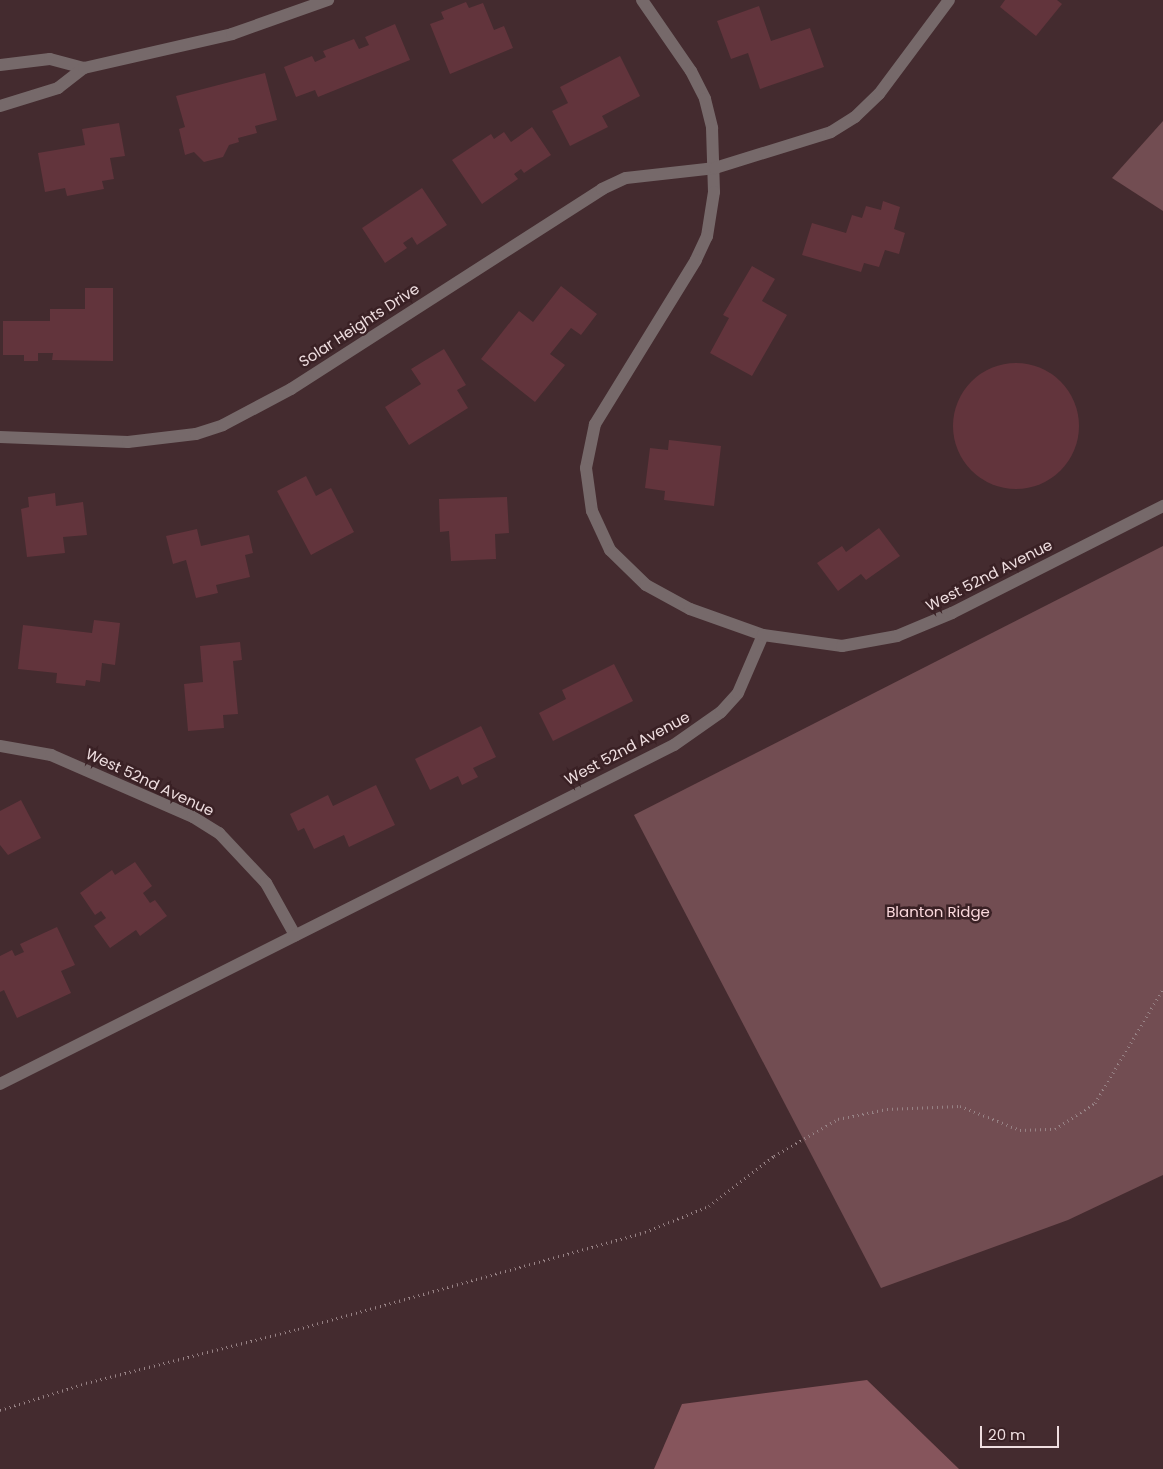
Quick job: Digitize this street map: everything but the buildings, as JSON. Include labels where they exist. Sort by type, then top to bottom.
[{"type":"street","points":[[0,106],[58,88],[84,68],[232,34],[328,0]]},
{"type":"street","points":[[642,0],[691,71],[704,99],[715,168],[706,236],[683,282],[603,407],[593,431],[586,468],[599,530],[626,568],[665,598],[763,635]]},
{"type":"street","name":"Solar Heights Drive","points":[[0,437],[128,442],[196,434],[223,425],[290,389],[602,189],[626,178],[715,168],[805,142],[855,117],[879,94],[949,0]]},
{"type":"street","points":[[0,65],[50,59],[84,68]]},
{"type":"street","name":"West 52nd Avenue","points":[[0,1084],[698,731],[738,693],[763,635],[842,646],[896,636],[945,616],[1163,506]]},
{"type":"street","name":"West 52nd Avenue","points":[[0,746],[51,756],[193,817],[219,833],[266,883],[295,935]]},
{"type":"path","points":[[0,1410],[86,1383],[298,1330],[646,1232],[709,1206],[790,1144],[838,1119],[887,1109],[960,1106],[1020,1130],[1056,1129],[1095,1103],[1163,989]]},
{"type":"green space","points":[[1163,121],[1163,211],[1112,178]]},
{"type":"green space","name":"Blanton Ridge","points":[[1163,546],[1163,1175],[1068,1220],[881,1288],[634,815]]},
{"type":"shaded area","points":[[867,1380],[959,1469],[654,1469],[682,1404]]}]
